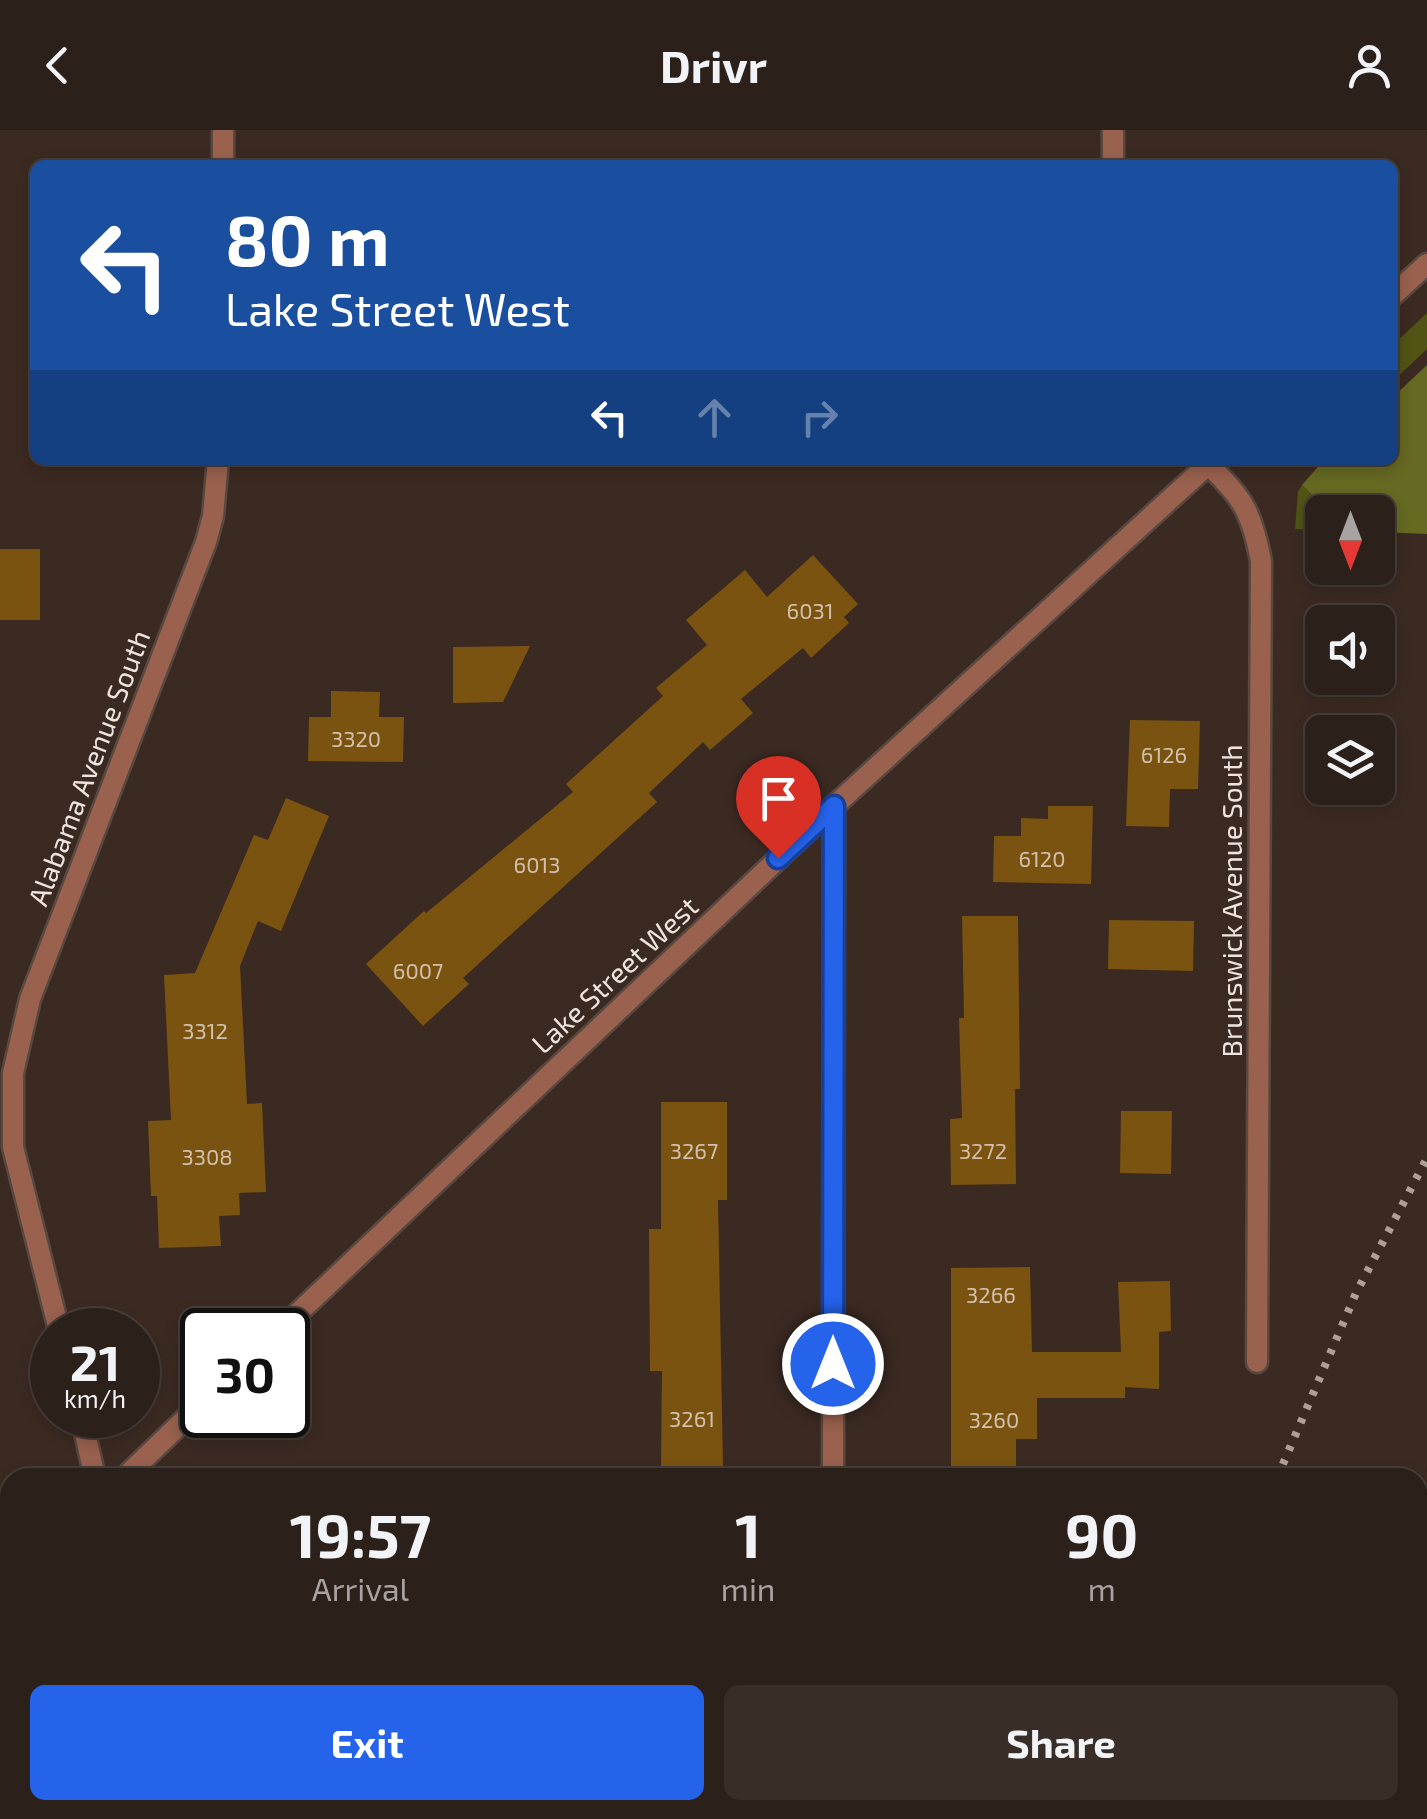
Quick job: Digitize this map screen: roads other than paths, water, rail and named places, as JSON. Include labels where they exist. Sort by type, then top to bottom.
[{"type":"street","points":[[223,130],[223,160]]},
{"type":"street","points":[[1113,130],[1113,160]]},
{"type":"street","points":[[1398,291],[1427,264]]},
{"type":"street","name":"Alabama Avenue South","points":[[53,1308],[13,1147],[13,1073],[30,999],[206,542],[213,516],[218,465]]},
{"type":"street","name":"Lake Street West","points":[[303,1308],[834,806],[1204,465]]},
{"type":"street","name":"Brunswick Avenue South","points":[[1212,465],[1237,494],[1254,522],[1262,561],[1257,1362]]},
{"type":"street","points":[[833,1468],[834,806]]},
{"type":"street","points":[[134,1468],[180,1424]]},
{"type":"street","points":[[85,1438],[93,1468]]},
{"type":"railway","points":[[1281,1468],[1356,1293],[1427,1158]]}]
